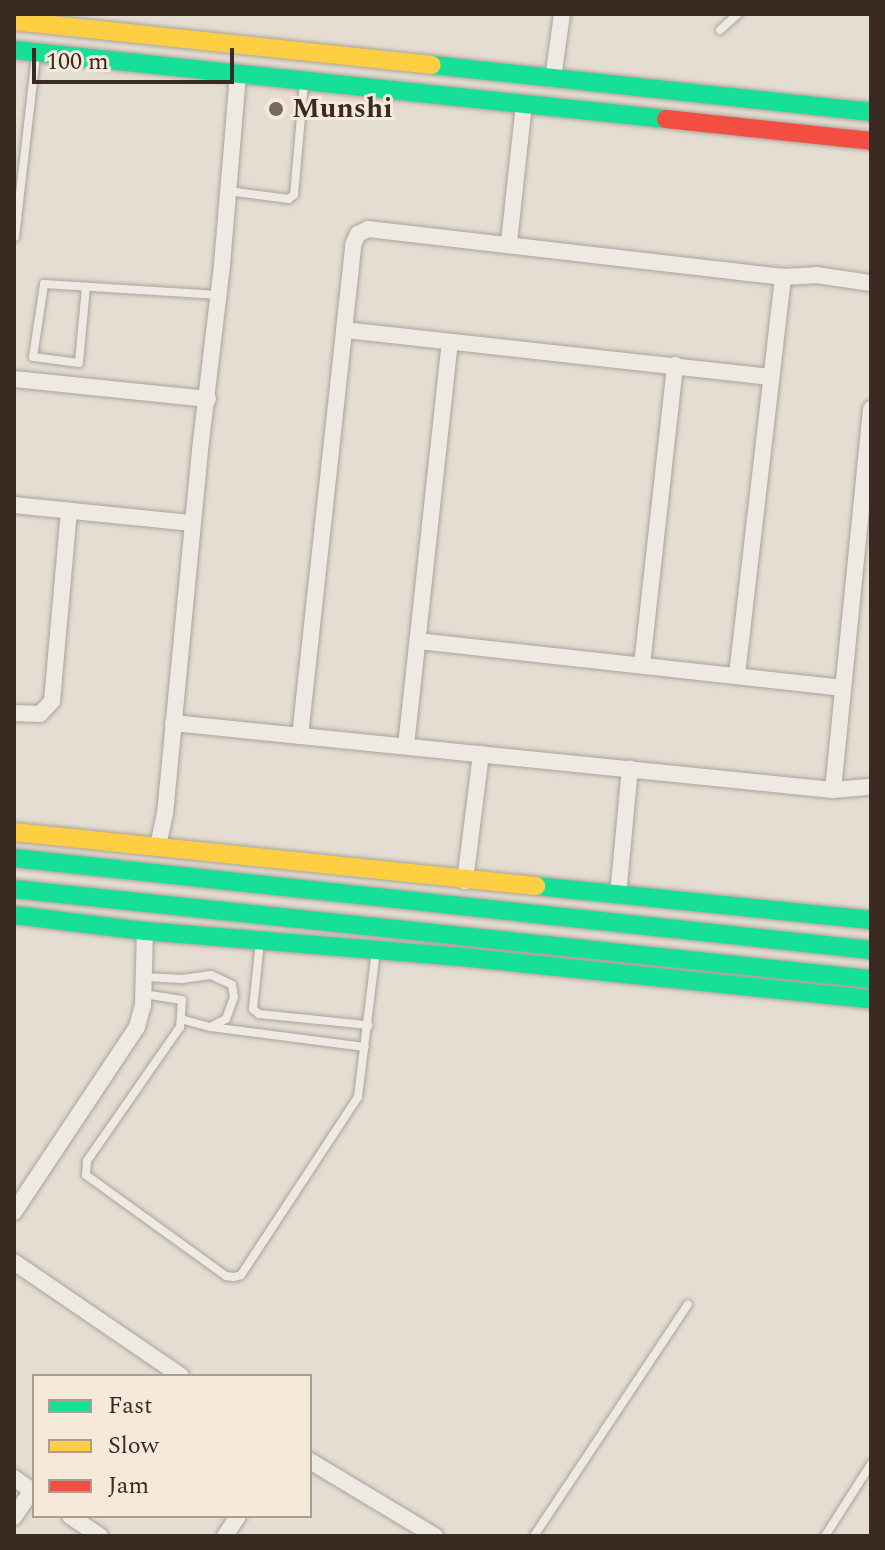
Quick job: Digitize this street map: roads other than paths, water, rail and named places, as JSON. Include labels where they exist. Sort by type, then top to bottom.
[{"type":"street","points":[[553,79],[562,14]]},
{"type":"street","points":[[14,21],[871,112]]},
{"type":"street","points":[[14,50],[871,141]]},
{"type":"street","points":[[158,846],[165,814],[192,523],[219,295],[238,73]]},
{"type":"street","points":[[606,113],[609,85]]},
{"type":"street","points":[[509,242],[524,104]]},
{"type":"street","points":[[300,736],[353,245],[358,234],[368,229],[509,242],[783,277],[816,275],[871,283]]},
{"type":"street","points":[[737,675],[769,377],[783,277]]},
{"type":"street","points":[[345,330],[769,377]]},
{"type":"street","points":[[406,746],[450,344]]},
{"type":"street","points":[[642,665],[675,365]]},
{"type":"street","points":[[14,379],[208,399]]},
{"type":"street","points":[[833,790],[871,409]]},
{"type":"street","points":[[14,505],[192,523]]},
{"type":"street","points":[[14,713],[40,714],[52,701],[69,511]]},
{"type":"street","points":[[418,641],[842,688]]},
{"type":"street","points":[[173,723],[833,790],[871,787]]},
{"type":"street","points":[[465,881],[481,754]]},
{"type":"street","points":[[618,895],[630,769]]},
{"type":"street","points":[[14,832],[465,881],[871,920]]},
{"type":"street","points":[[14,858],[871,950]]},
{"type":"street","points":[[14,889],[871,979]]},
{"type":"street","points":[[14,915],[145,931],[376,950],[871,999]]},
{"type":"street","points":[[14,1212],[137,1027],[144,986],[145,931]]},
{"type":"street","points":[[14,1262],[178,1374]]},
{"type":"street","points":[[312,1462],[435,1536]]},
{"type":"street","points":[[14,1478],[32,1490]]},
{"type":"street","points":[[14,1517],[32,1492]]},
{"type":"street","points":[[73,1518],[100,1536]]},
{"type":"street","points":[[225,1536],[237,1518]]},
{"type":"lane","points":[[720,30],[738,14]]},
{"type":"lane","points":[[15,237],[36,52]]},
{"type":"lane","points":[[228,191],[288,199],[294,195],[305,80]]},
{"type":"lane","points":[[86,287],[79,363],[33,357],[44,284],[219,295]]},
{"type":"lane","points":[[260,940],[253,1009],[259,1014],[368,1025]]},
{"type":"lane","points":[[144,986],[182,1000],[180,1027],[84,1167],[86,1175],[226,1276],[234,1277],[241,1275],[353,1108],[361,1085],[376,950]]},
{"type":"lane","points":[[144,986],[211,975],[232,985],[232,1008],[226,1019],[210,1027]]},
{"type":"lane","points":[[181,1019],[210,1027],[365,1047]]},
{"type":"lane","points":[[534,1536],[688,1304]]},
{"type":"lane","points":[[825,1536],[871,1464]]},
{"type":"place","name":"Munshi","points":[[276,109]]}]
